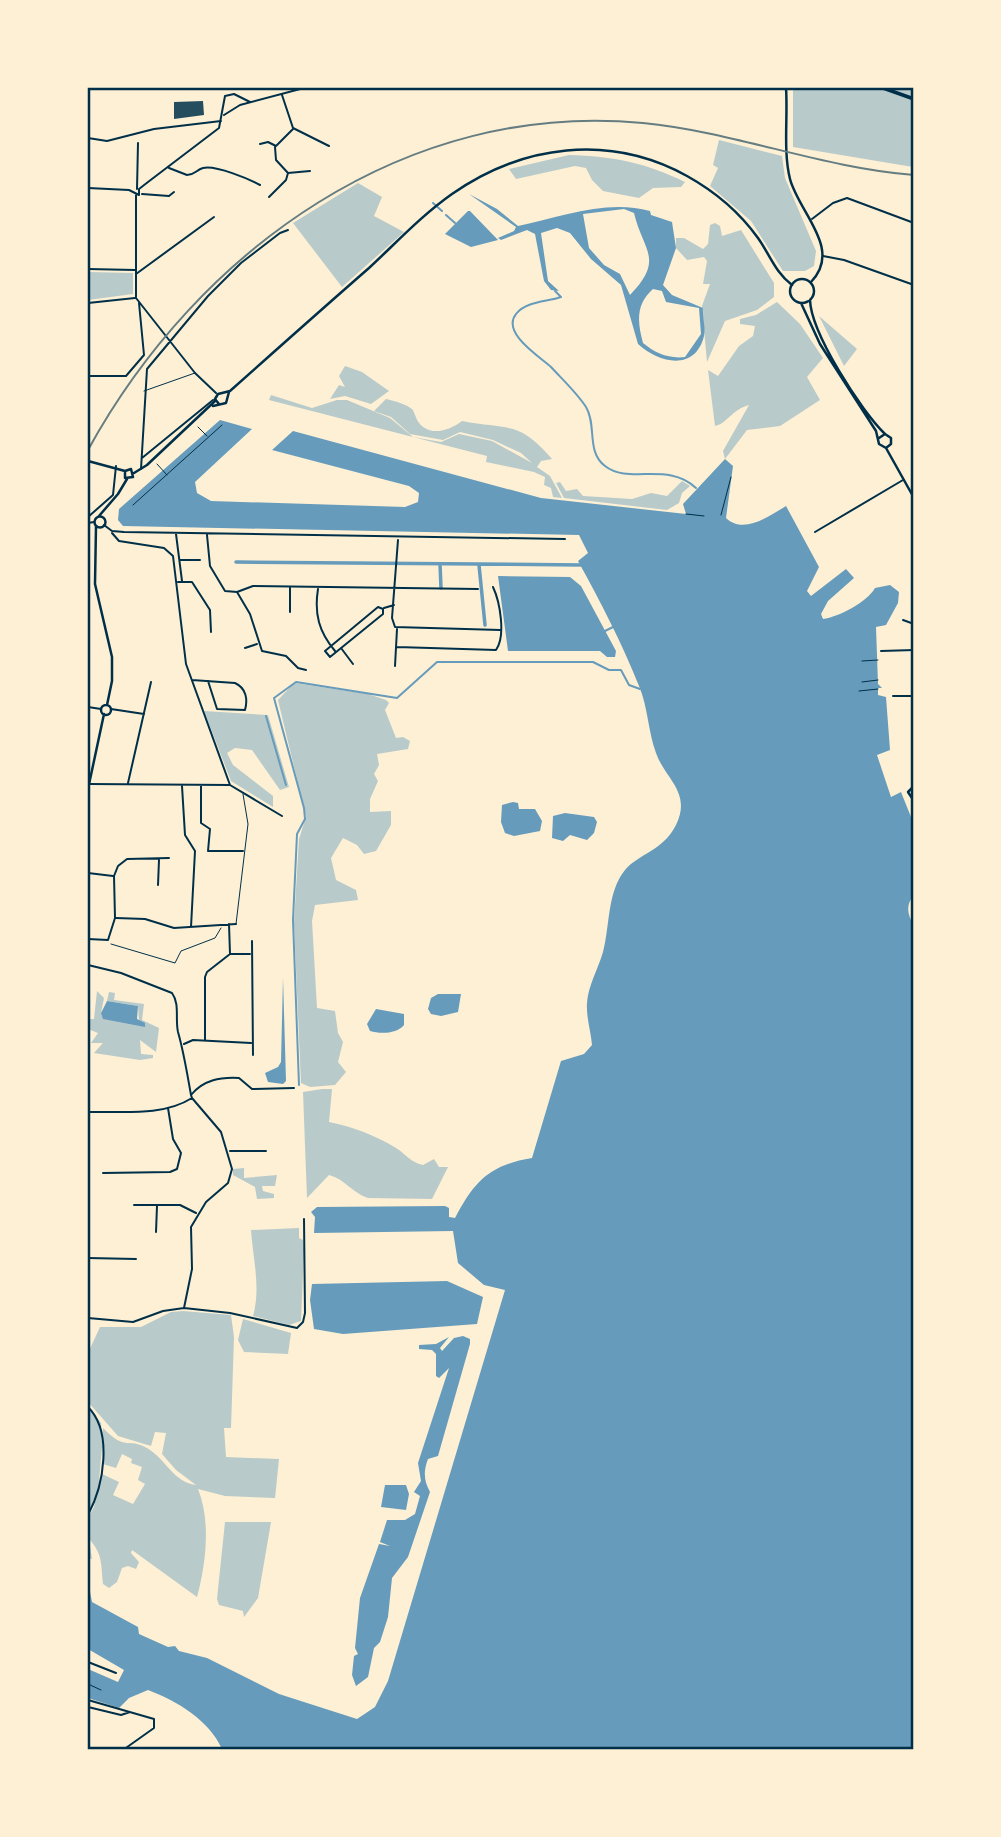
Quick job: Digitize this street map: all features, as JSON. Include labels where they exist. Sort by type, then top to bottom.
[{"type":"main road","points":[[786,88],[790,178],[811,220],[822,256],[818,274],[811,282]]},
{"type":"main road","points":[[883,88],[914,99]]},
{"type":"main road","points":[[104,714],[101,709],[107,705],[112,681],[112,657],[95,584],[99,516],[127,479],[133,478],[134,473],[435,208],[483,173],[527,156],[563,149],[594,149],[635,156],[687,176],[716,195],[740,216],[758,238],[777,272],[792,285]]},
{"type":"main road","points":[[792,285],[801,279],[811,282]]},
{"type":"main road","points":[[811,282],[814,291],[810,300],[823,341],[858,401],[891,440],[886,448]]},
{"type":"main road","points":[[792,285],[791,296],[801,303],[820,344],[879,438],[878,444],[886,448],[914,498]]},
{"type":"main road","points":[[801,303],[810,300]]},
{"type":"main road","points":[[217,399],[226,403],[230,391]]},
{"type":"main road","points":[[224,393],[227,398]]},
{"type":"main road","points":[[879,438],[885,434]]},
{"type":"main road","points":[[88,461],[116,466],[125,471],[127,479]]},
{"type":"main road","points":[[125,471],[131,469],[134,473]]},
{"type":"main road","points":[[99,525],[105,519],[106,508]]},
{"type":"main road","points":[[99,516],[105,519]]},
{"type":"main road","points":[[88,786],[104,714],[111,709],[107,705]]},
{"type":"main road","points":[[914,786],[908,792],[914,800]]},
{"type":"street","points":[[223,116],[240,104],[304,88]]},
{"type":"street","points":[[136,191],[219,128],[225,107],[224,98],[228,94],[250,102]]},
{"type":"street","points":[[282,94],[293,128],[290,135],[281,139],[276,146],[276,160],[288,173]]},
{"type":"street","points":[[239,98],[240,104]]},
{"type":"street","points":[[225,107],[230,110]]},
{"type":"street","points":[[88,138],[107,141],[154,129],[222,121]]},
{"type":"street","points":[[293,128],[329,146]]},
{"type":"street","points":[[260,144],[268,142],[276,146]]},
{"type":"street","points":[[138,144],[136,298],[217,399],[199,409],[141,459]]},
{"type":"street","points":[[167,167],[187,175],[204,168],[211,169],[245,177],[260,185]]},
{"type":"street","points":[[288,173],[310,171]]},
{"type":"street","points":[[269,197],[286,180],[288,173]]},
{"type":"street","points":[[88,188],[169,195],[174,192]]},
{"type":"street","points":[[811,220],[833,203],[846,198],[914,223]]},
{"type":"street","points":[[136,275],[214,217]]},
{"type":"street","points":[[141,469],[147,369],[229,275],[280,233],[288,230]]},
{"type":"street","points":[[822,256],[844,260],[914,285]]},
{"type":"street","points":[[88,269],[136,270]]},
{"type":"street","points":[[88,303],[136,298]]},
{"type":"street","points":[[88,376],[126,376],[144,355],[139,302]]},
{"type":"street","points":[[88,517],[115,491],[116,466]]},
{"type":"street","points":[[815,532],[903,480]]},
{"type":"street","points":[[88,523],[112,531],[176,534],[398,539],[565,539]]},
{"type":"street","points":[[112,531],[119,541],[169,550],[177,582],[186,664],[230,785]]},
{"type":"street","points":[[176,534],[182,582]]},
{"type":"street","points":[[207,534],[213,576],[225,590],[237,592],[253,586],[478,589]]},
{"type":"street","points":[[395,666],[397,628],[392,621],[398,539]]},
{"type":"street","points":[[179,560],[200,560]]},
{"type":"street","points":[[177,582],[192,582],[210,610],[211,632]]},
{"type":"street","points":[[289,612],[290,586]]},
{"type":"street","points":[[397,647],[494,651],[499,647],[500,629],[493,587]]},
{"type":"street","points":[[318,588],[317,613],[321,634],[336,652]]},
{"type":"street","points":[[237,592],[250,614],[260,648],[290,657],[299,668],[306,670]]},
{"type":"street","points":[[383,609],[383,614],[330,657],[327,654],[325,651],[378,607],[383,609],[394,605]]},
{"type":"street","points":[[902,620],[914,624]]},
{"type":"street","points":[[397,628],[500,629]]},
{"type":"street","points":[[245,648],[258,643]]},
{"type":"street","points":[[341,648],[353,664]]},
{"type":"street","points":[[881,651],[914,650]]},
{"type":"street","points":[[191,680],[208,681],[241,686],[247,703],[245,710],[217,709],[208,681]]},
{"type":"street","points":[[128,785],[151,682]]},
{"type":"street","points":[[893,696],[914,696]]},
{"type":"street","points":[[88,707],[101,709]]},
{"type":"street","points":[[111,709],[145,714]]},
{"type":"street","points":[[182,785],[185,835],[195,851],[191,927]]},
{"type":"street","points":[[201,785],[201,823],[210,829],[208,851],[243,851]]},
{"type":"street","points":[[88,786],[230,785],[282,816]]},
{"type":"street","points":[[88,939],[106,942],[115,918],[114,876],[118,866],[127,859],[169,858]]},
{"type":"street","points":[[158,885],[159,859]]},
{"type":"street","points":[[88,873],[114,876]]},
{"type":"street","points":[[115,918],[145,919],[170,928],[236,924]]},
{"type":"street","points":[[229,924],[230,954]]},
{"type":"street","points":[[252,941],[253,1055]]},
{"type":"street","points":[[205,1040],[207,972],[230,954],[251,954]]},
{"type":"street","points":[[88,965],[170,990],[176,999],[178,1031],[183,1044],[192,1096],[217,1125],[229,1151],[230,1180],[197,1213],[190,1235],[192,1269],[184,1308]]},
{"type":"street","points":[[183,1044],[205,1040],[252,1043]]},
{"type":"street","points":[[88,1112],[120,1114],[182,1104],[207,1082],[236,1077],[252,1089],[294,1088]]},
{"type":"street","points":[[103,1173],[170,1172],[177,1169],[181,1153],[173,1139],[168,1107]]},
{"type":"street","points":[[229,1151],[266,1151]]},
{"type":"street","points":[[156,1232],[157,1205]]},
{"type":"street","points":[[134,1206],[180,1205],[197,1213]]},
{"type":"street","points":[[88,1318],[133,1322],[163,1311],[184,1308],[230,1313],[295,1328],[301,1325],[306,1313],[304,1219]]},
{"type":"street","points":[[88,1258],[136,1259]]},
{"type":"street","points":[[88,1407],[101,1423],[102,1443],[98,1491],[88,1515]]},
{"type":"street","points":[[88,1661],[116,1674]]},
{"type":"street","points":[[88,1700],[153,1717],[156,1722],[154,1728],[123,1749]]},
{"type":"street","points":[[88,1707],[121,1715],[131,1711]]},
{"type":"lane","points":[[144,391],[195,373]]},
{"type":"lane","points":[[236,924],[248,824],[242,792]]},
{"type":"path","points":[[133,505],[222,425]]},
{"type":"path","points":[[198,427],[208,438]]},
{"type":"path","points":[[157,464],[167,475]]},
{"type":"path","points":[[721,516],[731,477]]},
{"type":"path","points":[[724,505],[730,506]]},
{"type":"path","points":[[686,514],[704,516]]},
{"type":"path","points":[[862,661],[878,660]]},
{"type":"path","points":[[862,682],[878,680]]},
{"type":"path","points":[[859,691],[878,689]]},
{"type":"path","points":[[106,942],[175,963],[181,951],[215,939],[222,924]]},
{"type":"path","points":[[88,1684],[101,1690]]},
{"type":"shaded area","points":[[793,88],[913,88],[913,167],[793,147]]},
{"type":"shaded area","points":[[719,140],[782,156],[785,178],[816,251],[814,266],[805,271],[783,271],[751,221],[710,186],[718,168],[713,165]]},
{"type":"shaded area","points":[[569,155],[629,162],[685,182],[681,187],[653,188],[639,198],[603,191],[592,180],[586,168],[575,166],[516,179],[509,169]]},
{"type":"shaded area","points":[[358,183],[382,197],[374,216],[404,232],[342,287],[293,223]]},
{"type":"shaded area","points":[[715,223],[720,226],[722,236],[741,230],[774,283],[774,297],[757,310],[725,321],[707,362],[702,306],[710,284],[703,284],[707,261],[704,257],[687,260],[676,248],[676,238],[684,238],[703,249],[708,244],[710,225]]},
{"type":"shaded area","points":[[88,272],[133,273],[133,294],[88,300]]},
{"type":"shaded area","points":[[777,302],[800,324],[823,358],[807,377],[820,400],[780,426],[747,430],[725,459],[723,451],[749,405],[715,426],[708,370],[718,376],[739,346],[753,336],[755,326],[740,324],[740,319],[756,315]]},
{"type":"shaded area","points":[[819,316],[857,349],[844,366]]},
{"type":"shaded area","points":[[345,366],[362,372],[389,391],[371,404],[345,396],[330,399],[339,385],[345,387],[339,376]]},
{"type":"shaded area","points":[[271,395],[312,408],[337,400],[347,400],[390,418],[413,437],[269,400]]},
{"type":"shaded area","points":[[386,399],[413,410],[422,426],[433,431],[451,428],[462,421],[521,432],[552,459],[541,461],[537,467],[550,476],[562,498],[553,497],[551,488],[544,485],[545,477],[534,472],[486,462],[487,456],[413,437],[441,442],[459,434],[492,441],[532,463],[521,453],[493,440],[460,432],[443,440],[410,434],[391,417],[374,411]]},
{"type":"shaded area","points":[[682,481],[690,486],[682,493],[679,503],[667,510],[564,498],[556,483],[560,482],[566,491],[577,489],[583,496],[632,499],[651,493],[667,496]]},
{"type":"shaded area","points":[[294,683],[368,694],[386,700],[389,703],[385,710],[396,738],[403,737],[410,741],[408,749],[377,754],[379,765],[374,774],[378,781],[370,799],[370,812],[391,811],[391,825],[376,851],[364,854],[357,845],[343,838],[331,858],[336,880],[356,890],[358,900],[315,905],[312,921],[317,1008],[335,1011],[338,1033],[343,1042],[338,1062],[346,1072],[335,1085],[310,1087],[301,1083],[294,923],[299,839],[306,817],[278,700]]},
{"type":"shaded area","points":[[204,711],[268,715],[289,787],[280,790],[252,750],[235,748],[227,753],[233,765],[273,796],[273,807],[231,781]]},
{"type":"shaded area","points":[[97,991],[104,998],[101,1013],[139,1021],[138,1006],[107,1001],[109,992],[115,993],[114,1000],[144,1004],[142,1020],[159,1028],[156,1052],[140,1040],[141,1054],[153,1055],[153,1058],[140,1060],[94,1053],[103,1043],[91,1043],[98,1033],[88,1029],[88,1019],[94,1019]]},
{"type":"shaded area","points":[[332,1089],[329,1122],[380,1139],[419,1164],[423,1165],[434,1159],[439,1167],[448,1167],[432,1199],[368,1198],[329,1175],[307,1198],[303,1092]]},
{"type":"shaded area","points":[[244,1168],[244,1178],[277,1175],[275,1186],[262,1186],[263,1191],[274,1194],[274,1198],[257,1199],[255,1187],[233,1175],[233,1169]]},
{"type":"shaded area","points":[[299,1228],[299,1238],[303,1240],[304,1250],[301,1321],[289,1325],[253,1316],[256,1284],[251,1230]]},
{"type":"shaded area","points":[[171,1312],[231,1315],[234,1337],[231,1428],[224,1428],[226,1457],[279,1459],[275,1498],[225,1496],[198,1489],[205,1515],[206,1543],[197,1597],[132,1550],[131,1553],[139,1562],[136,1569],[128,1566],[122,1568],[117,1582],[109,1588],[103,1584],[99,1555],[89,1539],[92,1559],[88,1558],[88,1518],[98,1492],[88,1515],[88,1407],[101,1423],[102,1439],[103,1428],[117,1440],[141,1445],[154,1453],[181,1480],[196,1485],[176,1470],[162,1454],[166,1433],[155,1432],[151,1446],[118,1436],[88,1402],[88,1353],[100,1327],[141,1327]],"holes":[[[102,1447],[103,1464],[116,1468],[122,1454],[132,1459],[131,1463],[142,1467],[138,1480],[145,1484],[133,1504],[113,1495],[119,1482],[102,1474],[98,1490]]]},
{"type":"shaded area","points":[[243,1319],[291,1333],[288,1354],[244,1352],[238,1340]]},
{"type":"shaded area","points":[[225,1522],[271,1522],[258,1598],[244,1617],[243,1611],[219,1605],[217,1599]]},
{"type":"water","points":[[469,194],[497,209],[518,226],[584,211],[617,207],[650,211],[651,215],[672,222],[676,248],[663,285],[672,295],[703,308],[704,336],[699,347],[693,355],[676,361],[646,351],[638,344],[621,285],[591,259],[570,233],[557,228],[541,233],[548,281],[559,291],[551,290],[544,281],[535,234],[527,230],[501,240],[498,238],[514,231],[516,227]],"holes":[[[624,209],[634,213],[649,263],[641,283],[630,295],[620,274],[604,265],[589,248],[583,214]],[[653,289],[662,291],[666,302],[699,308],[701,334],[685,357],[662,354],[643,343],[639,313],[643,301]]]},
{"type":"water","points":[[468,211],[498,240],[471,247],[445,234]]},
{"type":"water","points":[[220,420],[252,429],[195,482],[197,493],[211,501],[405,507],[418,502],[419,493],[409,486],[272,450],[293,431],[541,498],[686,514],[683,504],[725,459],[733,466],[726,518],[733,523],[748,524],[764,519],[786,506],[819,567],[807,591],[811,596],[846,569],[854,578],[828,601],[821,614],[823,619],[852,608],[875,588],[890,585],[899,592],[898,603],[886,625],[876,627],[878,684],[882,688],[878,688],[878,695],[886,697],[890,750],[877,755],[891,797],[901,792],[914,831],[913,896],[908,910],[914,925],[913,1749],[222,1749],[201,1720],[170,1700],[148,1690],[129,1698],[119,1708],[88,1698],[88,1669],[118,1682],[124,1670],[88,1649],[88,1582],[92,1602],[138,1627],[139,1634],[168,1647],[175,1646],[179,1651],[207,1658],[279,1694],[357,1719],[375,1707],[388,1681],[505,1290],[484,1285],[458,1263],[453,1231],[314,1233],[315,1217],[311,1212],[317,1207],[445,1206],[449,1208],[449,1217],[455,1218],[485,1176],[505,1165],[532,1158],[561,1061],[584,1054],[592,1045],[587,1003],[603,952],[615,888],[630,865],[671,834],[680,813],[679,795],[656,753],[639,686],[578,561],[588,553],[579,535],[123,526],[118,520],[119,509]]},
{"type":"water","points":[[498,576],[570,577],[581,586],[616,651],[615,657],[607,657],[600,651],[508,651]]},
{"type":"water","points":[[518,803],[519,809],[535,809],[542,821],[540,831],[514,836],[505,833],[501,822],[502,805]]},
{"type":"water","points":[[565,813],[594,817],[597,822],[594,833],[587,840],[570,835],[563,841],[552,838],[553,816]]},
{"type":"water","points":[[283,978],[286,1081],[283,1084],[268,1082],[265,1073],[278,1067],[281,1062]]},
{"type":"water","points":[[438,994],[461,994],[458,1012],[441,1016],[431,1014],[428,1009],[431,998]]},
{"type":"water","points":[[107,1001],[138,1006],[137,1019],[145,1023],[145,1027],[103,1019],[101,1013]]},
{"type":"water","points":[[376,1009],[404,1014],[404,1025],[388,1032],[370,1031],[367,1024]]},
{"type":"water","points":[[447,1281],[483,1297],[477,1324],[343,1334],[314,1329],[310,1300],[312,1284]]},
{"type":"water","points":[[463,1336],[470,1339],[470,1344],[438,1456],[428,1459],[425,1468],[425,1480],[430,1492],[408,1557],[392,1578],[388,1617],[380,1642],[374,1648],[368,1677],[356,1686],[352,1675],[354,1656],[358,1654],[355,1648],[360,1598],[379,1544],[390,1546],[380,1542],[387,1520],[405,1520],[415,1514],[420,1496],[414,1492],[421,1481],[418,1463],[449,1368],[439,1378],[436,1376],[436,1354],[432,1350],[419,1349],[419,1345],[436,1344],[449,1337],[440,1348],[442,1351],[454,1338]]},
{"type":"water","points":[[385,1485],[406,1485],[409,1494],[406,1510],[381,1507]]},
{"type":"building","points":[[203,101],[204,115],[174,119],[174,102]]},
{"type":"waterway","points":[[433,203],[442,211]]},
{"type":"waterway","points":[[446,215],[455,223]]},
{"type":"waterway","points":[[555,291],[561,297],[531,304],[520,310],[513,321],[514,329],[524,344],[551,367],[586,407],[599,460],[605,466],[625,474],[673,476],[696,488]]},
{"type":"waterway","points":[[236,562],[583,565]]},
{"type":"waterway","points":[[440,564],[441,588]]},
{"type":"waterway","points":[[479,565],[485,625]]},
{"type":"waterway","points":[[605,631],[613,627]]},
{"type":"waterway","points":[[299,1085],[293,920],[297,834],[305,819],[274,698],[296,682],[397,698],[437,662],[593,662],[609,670],[621,670],[629,685],[640,689]]},
{"type":"waterway","points":[[266,716],[286,785]]},
{"type":"railway","points":[[88,450],[134,377],[188,311],[250,252],[318,202],[393,163],[472,136],[556,122],[643,123],[711,134],[846,165],[914,175]]}]
